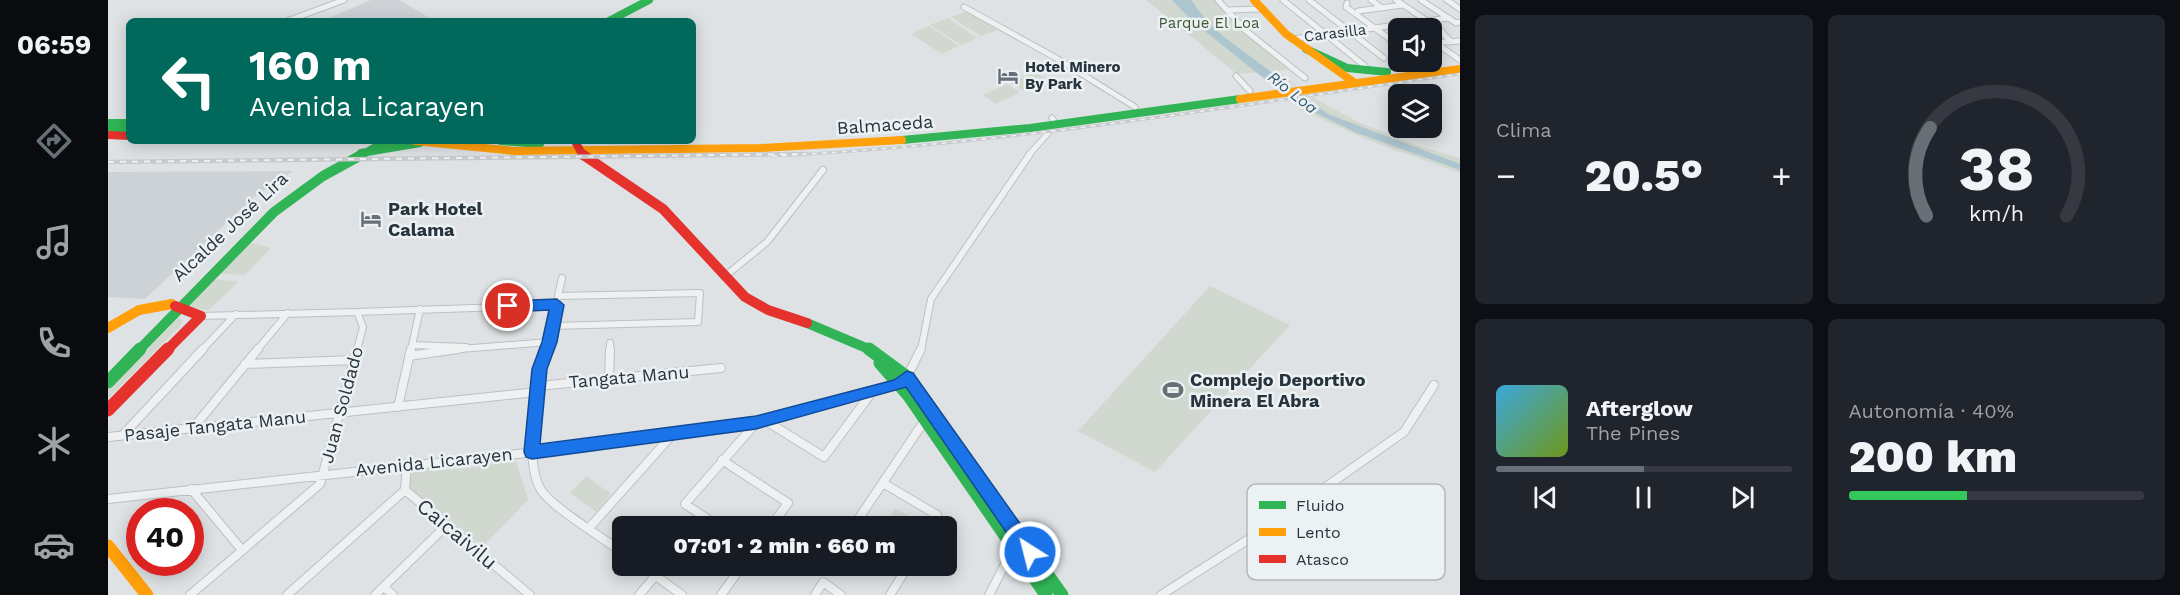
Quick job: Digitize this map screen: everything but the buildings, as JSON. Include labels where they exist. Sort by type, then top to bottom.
[{"type":"main road","points":[[615,18],[649,0]]},
{"type":"main road","points":[[1258,3],[1292,39],[1351,81]]},
{"type":"main road","points":[[1306,49],[1347,68],[1387,72]]},
{"type":"main road","name":"Balmaceda","points":[[1442,63],[1460,61]]},
{"type":"main road","name":"Balmaceda","points":[[696,142],[868,137],[1054,121],[1271,91],[1305,83],[1351,81],[1460,69]]},
{"type":"main road","name":"Balmaceda","points":[[1351,81],[1387,72]]},
{"type":"main road","name":"Balmaceda","points":[[559,144],[797,147],[1030,128],[1054,121],[1135,107],[1250,91],[1271,91]]},
{"type":"main road","points":[[108,123],[126,123]]},
{"type":"main road","points":[[108,130],[126,131]]},
{"type":"main road","points":[[108,135],[126,136]]},
{"type":"main road","name":"Balmaceda","points":[[365,147],[399,144]]},
{"type":"main road","name":"Balmaceda","points":[[443,144],[500,151],[614,144]]},
{"type":"main road","points":[[578,145],[584,157],[663,209],[723,277],[745,297],[768,310],[831,331],[866,347],[903,381],[1062,595]]},
{"type":"main road","name":"Alcalde José Lira","points":[[108,373],[282,197],[313,174],[365,147]]},
{"type":"main road","points":[[108,322],[121,313],[142,305],[162,302],[175,306]]},
{"type":"main road","points":[[108,328],[139,309],[175,306]]},
{"type":"main road","name":"Alcalde José Lira","points":[[175,306],[201,316]]},
{"type":"main road","name":"Alcalde José Lira","points":[[108,382],[175,306]]},
{"type":"main road","points":[[108,410],[201,316]]},
{"type":"main road","points":[[903,381],[925,420],[1046,595]]},
{"type":"main road","points":[[108,546],[147,595]]},
{"type":"street","points":[[295,18],[344,0]]},
{"type":"street","points":[[1218,0],[1250,35],[1305,83]]},
{"type":"street","points":[[1283,0],[1365,66]]},
{"type":"street","points":[[1309,0],[1384,58]]},
{"type":"street","points":[[1371,0],[1382,8]]},
{"type":"street","points":[[1396,0],[1422,18]]},
{"type":"street","points":[[1422,0],[1458,23]]},
{"type":"street","points":[[1447,0],[1460,9]]},
{"type":"street","points":[[1345,2],[1388,34]]},
{"type":"street","points":[[1345,2],[1346,8],[1388,37]]},
{"type":"street","points":[[1228,10],[1258,3]]},
{"type":"street","points":[[1358,11],[1403,5]]},
{"type":"street","points":[[964,7],[1056,58],[1135,107]]},
{"type":"street","name":"Carasilla","points":[[1442,19],[1449,18]]},
{"type":"street","name":"Carasilla","points":[[1292,39],[1388,26]]},
{"type":"street","points":[[1442,34],[1451,42]]},
{"type":"street","points":[[1442,43],[1460,41]]},
{"type":"street","points":[[1442,49],[1460,61]]},
{"type":"street","points":[[1236,76],[1250,91]]},
{"type":"street","points":[[903,381],[920,354],[931,299],[1054,121]]},
{"type":"street","points":[[1030,128],[1040,131],[1044,137]]},
{"type":"street","points":[[723,277],[746,263],[775,233],[802,194],[823,170]]},
{"type":"street","points":[[562,278],[537,389],[532,452],[536,477],[542,491],[612,545]]},
{"type":"street","points":[[201,316],[357,312],[700,293],[698,322],[553,326]]},
{"type":"street","points":[[398,407],[420,309]]},
{"type":"street","name":"Juan Soldado","points":[[190,595],[320,484],[363,327],[357,312]]},
{"type":"street","points":[[194,427],[288,313]]},
{"type":"street","points":[[122,435],[236,314]]},
{"type":"street","points":[[409,356],[471,347],[549,342]]},
{"type":"street","points":[[609,380],[610,343]]},
{"type":"street","points":[[412,345],[471,347]]},
{"type":"street","points":[[245,364],[355,360]]},
{"type":"street","name":"Tangata Manu","points":[[537,389],[721,368]]},
{"type":"street","name":"Avenida Licarayen","points":[[108,499],[407,464],[532,452],[756,423],[872,392],[903,381]]},
{"type":"street","points":[[1330,484],[1404,432],[1434,385]]},
{"type":"street","name":"Pasaje Tangata Manu","points":[[108,437],[340,414],[537,389]]},
{"type":"street","points":[[766,421],[824,457],[872,392]]},
{"type":"street","points":[[860,516],[925,420]]},
{"type":"street","points":[[703,516],[685,504],[756,423]]},
{"type":"street","points":[[588,528],[672,435]]},
{"type":"street","points":[[722,460],[788,503],[778,516]]},
{"type":"street","name":"Caicaivilu","points":[[407,464],[405,490],[530,595]]},
{"type":"street","points":[[883,483],[936,516]]},
{"type":"street","points":[[191,489],[242,550]]},
{"type":"street","points":[[287,595],[405,490]]},
{"type":"street","points":[[375,595],[447,525]]},
{"type":"street","points":[[1162,595],[1247,540]]},
{"type":"street","points":[[989,595],[1013,549]]},
{"type":"street","points":[[639,595],[655,576]]},
{"type":"street","points":[[657,576],[682,595]]},
{"type":"street","points":[[721,595],[735,576]]},
{"type":"street","points":[[890,595],[902,576]]},
{"type":"street","points":[[815,595],[823,582],[841,595]]},
{"type":"street","points":[[384,586],[393,595]]},
{"type":"shaded area","points":[[371,0],[399,0],[430,18],[329,18]]},
{"type":"shaded area","points":[[293,171],[254,197],[145,299],[108,297],[108,172]]},
{"type":"green space","name":"Parque El Loa","points":[[1146,0],[1217,0],[1247,34],[1290,69],[1278,71],[1308,95],[1356,121],[1388,134],[1388,138],[1398,138],[1460,158],[1460,173],[1365,139],[1300,109],[1300,105],[1316,103],[1274,71],[1237,74]]},
{"type":"green space","points":[[967,11],[997,30],[981,36],[951,17]]},
{"type":"green space","points":[[948,18],[977,38],[961,45],[930,25]]},
{"type":"green space","points":[[929,26],[959,46],[942,54],[911,34]]},
{"type":"green space","points":[[1035,72],[1048,80],[1023,91],[1011,83]]},
{"type":"green space","points":[[1007,84],[1020,92],[996,104],[983,95]]},
{"type":"green space","points":[[248,242],[271,248],[245,275],[221,274],[219,269]]},
{"type":"green space","points":[[216,279],[238,282],[209,310],[190,308],[186,302],[207,282]]},
{"type":"green space","name":"Complejo Deportivo Minera El Abra","points":[[1210,286],[1290,325],[1155,472],[1078,431]]},
{"type":"green space","points":[[178,318],[183,320],[181,325],[108,399],[108,390]]},
{"type":"green space","points":[[516,461],[528,500],[483,546],[408,487],[412,471],[459,469]]},
{"type":"green space","points":[[586,476],[611,494],[596,512],[570,493]]},
{"type":"green space","points":[[895,508],[909,516],[891,516]]},
{"type":"water","name":"Río Loa","points":[[1172,0],[1191,0],[1206,20],[1224,37],[1328,114],[1460,164],[1460,170],[1357,133],[1293,102],[1191,20]]},
{"type":"railway","points":[[772,156],[858,151],[1031,134],[1460,74]]},
{"type":"railway","points":[[108,162],[806,154]]},
{"type":"traffic: fast","points":[[615,18],[649,0]]},
{"type":"traffic: fast","points":[[1306,49],[1347,68],[1387,72]]},
{"type":"traffic: fast","points":[[902,140],[1030,128],[1240,99]]},
{"type":"traffic: fast","points":[[108,123],[126,123]]},
{"type":"traffic: fast","points":[[108,130],[126,131]]},
{"type":"traffic: fast","points":[[108,382],[274,212],[323,176],[381,144]]},
{"type":"traffic: fast","points":[[361,153],[414,144]]},
{"type":"traffic: fast","points":[[807,323],[866,347],[907,377],[1062,595]]},
{"type":"traffic: fast","points":[[880,363],[909,396],[1046,595]]},
{"type":"traffic: slow","points":[[1254,0],[1286,34],[1355,83]]},
{"type":"traffic: slow","points":[[1240,99],[1460,69]]},
{"type":"traffic: slow","points":[[445,144],[514,151],[760,148],[902,140]]},
{"type":"traffic: slow","points":[[108,328],[139,310],[172,304]]},
{"type":"traffic: slow","points":[[108,546],[147,595]]},
{"type":"traffic: jam","points":[[108,135],[126,136]]},
{"type":"traffic: jam","points":[[577,144],[584,157],[663,209],[745,297],[768,310],[807,323]]},
{"type":"traffic: jam","points":[[108,410],[201,316],[175,306]]},
{"type":"place","name":"Hotel Minero By Park","points":[[1008,76]]},
{"type":"place","name":"Park Hotel Calama","points":[[371,219]]},
{"type":"place","name":"Complejo Deportivo Minera El Abra","points":[[1173,390]]},
{"type":"route","points":[[508,306],[557,305],[540,369],[532,452],[766,421],[899,385],[907,377],[1030,552]]}]
